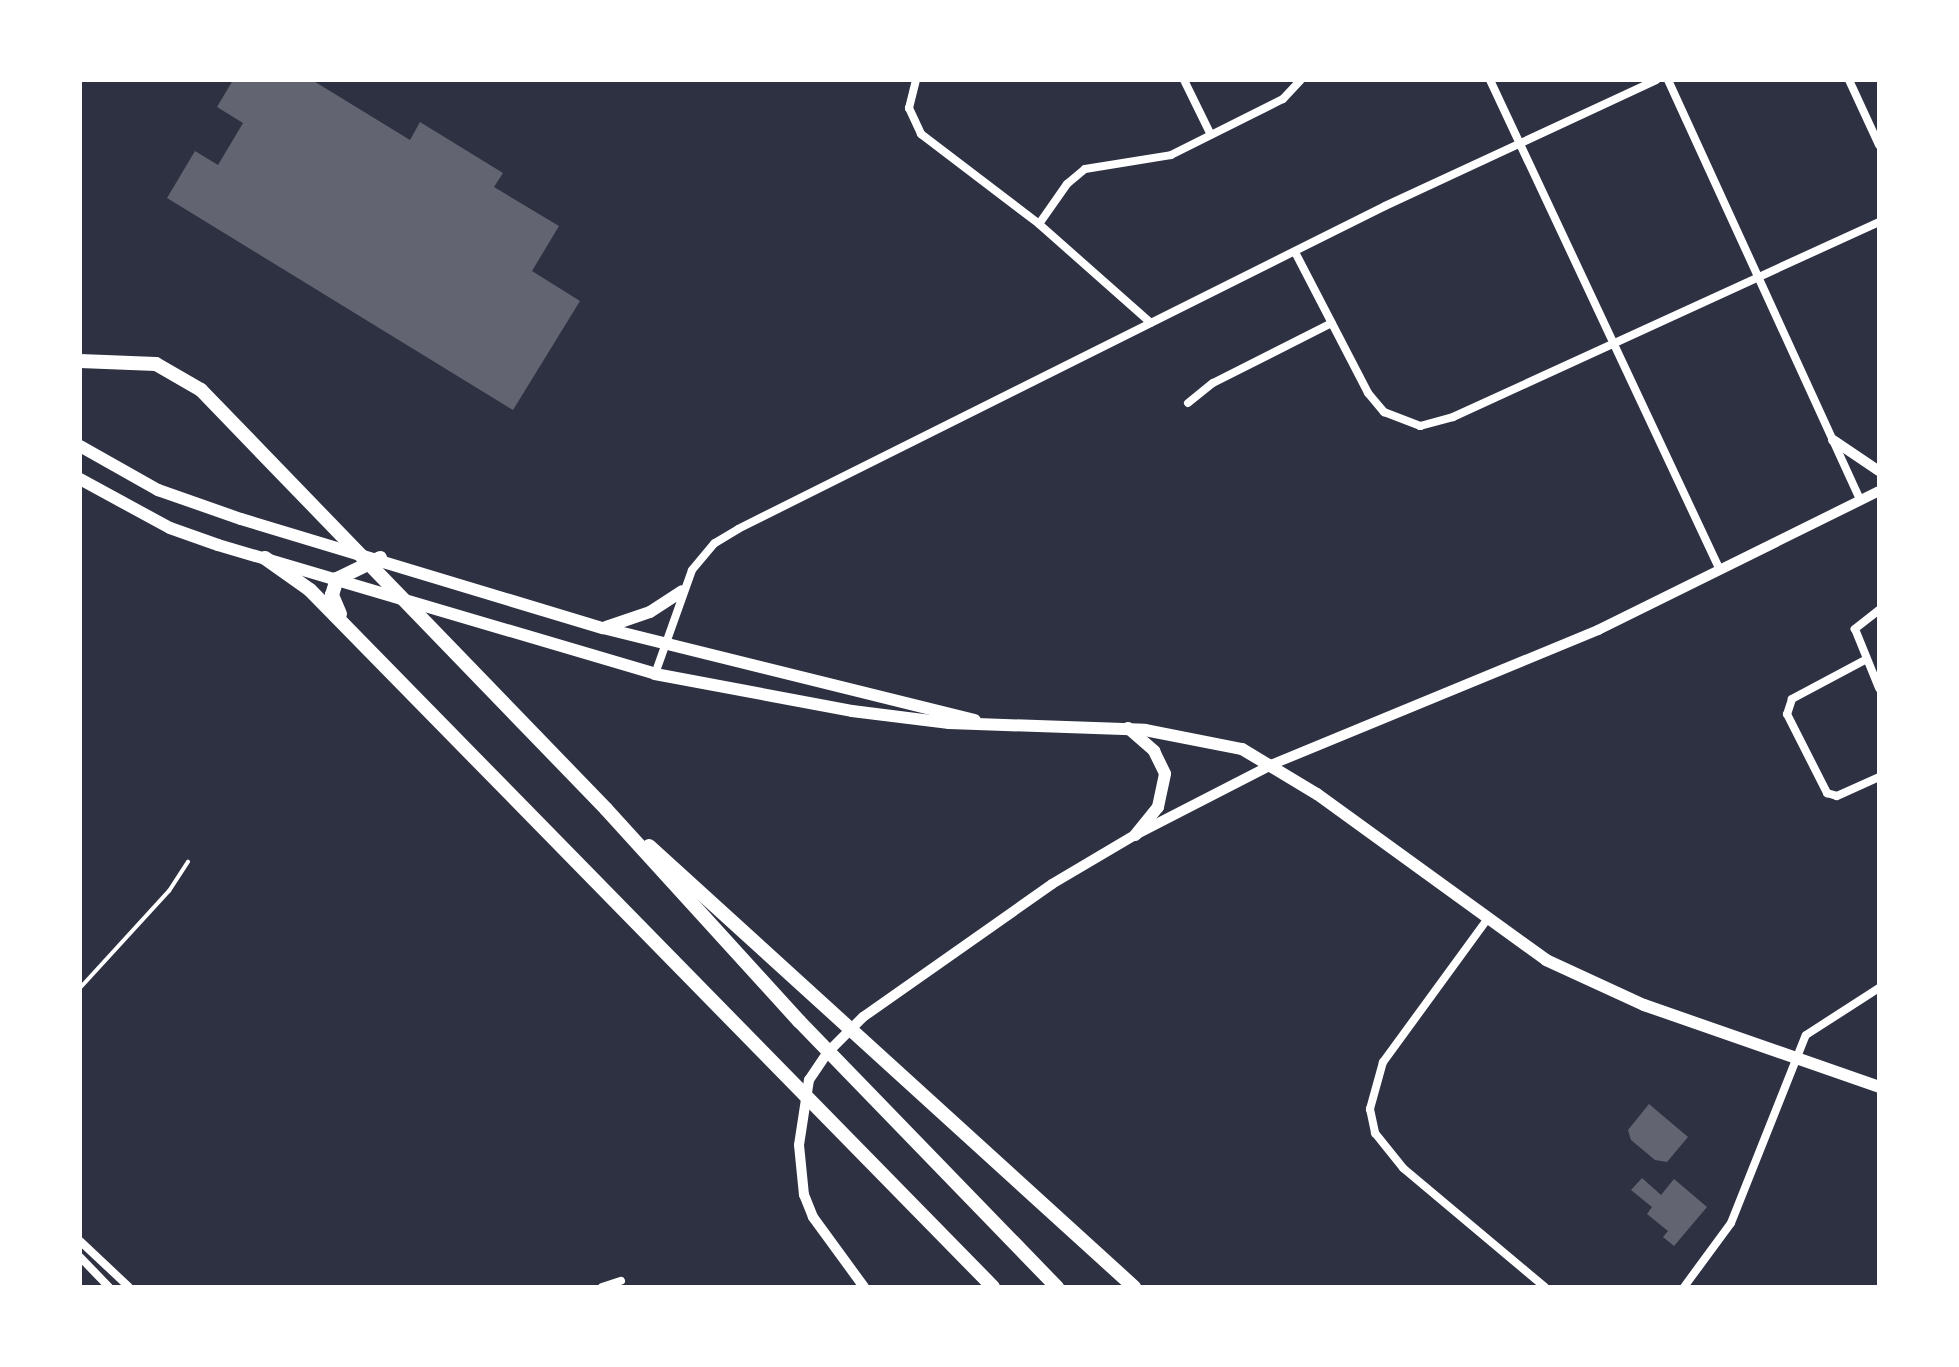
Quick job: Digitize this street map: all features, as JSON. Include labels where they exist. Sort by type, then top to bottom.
[{"type":"highway","points":[[80,375],[102,360]]},
{"type":"highway","points":[[80,361],[156,364],[187,379],[606,809],[799,1021],[1057,1287]]},
{"type":"highway","points":[[265,558],[300,581],[357,637],[773,1066],[993,1287]]},
{"type":"highway","points":[[357,637],[332,601],[337,579],[380,558]]},
{"type":"highway","points":[[606,809],[1134,1287]]},
{"type":"highway","points":[[962,1255],[980,1287]]},
{"type":"highway","points":[[1111,1269],[1125,1287]]},
{"type":"main road","points":[[80,446],[191,503],[603,628],[981,722]]},
{"type":"main road","points":[[80,479],[170,528],[655,674],[852,711],[981,722],[1128,728],[1215,741],[1273,764],[1486,921],[1589,981],[1879,1087]]},
{"type":"main road","points":[[603,628],[642,616],[682,591]]},
{"type":"main road","points":[[1128,728],[1154,751],[1165,774],[1158,807],[1135,835]]},
{"type":"street","points":[[1184,80],[1211,135]]},
{"type":"street","points":[[1039,224],[1067,184],[1085,169],[1161,158],[1291,95],[1301,80]]},
{"type":"street","points":[[1490,80],[1720,570]]},
{"type":"street","points":[[655,674],[682,591],[699,558],[738,529],[1295,252],[1656,80]]},
{"type":"street","points":[[1668,80],[1860,500]]},
{"type":"street","points":[[1849,80],[1879,145]]},
{"type":"street","points":[[915,82],[909,108],[921,134],[1039,224],[1151,323]]},
{"type":"street","points":[[1295,252],[1377,405],[1392,417],[1420,426],[1453,417],[1879,222]]},
{"type":"street","points":[[1188,403],[1213,383],[1332,323]]},
{"type":"street","points":[[1833,440],[1879,471]]},
{"type":"street","points":[[864,1287],[829,1243],[804,1195],[799,1145],[809,1080],[827,1053],[879,1005],[1052,884],[1135,835],[1273,764],[1574,641],[1878,491]]},
{"type":"street","points":[[1879,610],[1855,629],[1865,660],[1879,688]]},
{"type":"street","points":[[1865,660],[1792,699],[1787,714],[1827,793],[1837,796],[1879,777]]},
{"type":"street","points":[[1486,921],[1383,1062],[1370,1109],[1375,1133],[1403,1168],[1545,1287]]},
{"type":"street","points":[[1684,1287],[1731,1223],[1793,1058],[1810,1030],[1879,988]]},
{"type":"street","points":[[80,1241],[129,1287]]},
{"type":"street","points":[[80,1257],[109,1287]]},
{"type":"street","points":[[602,1287],[621,1281]]},
{"type":"lane","points":[[80,988],[169,891],[188,862]]},
{"type":"building","points":[[233,80],[312,80],[410,140],[420,122],[503,173],[494,187],[559,226],[532,271],[580,301],[513,410],[167,198],[195,151],[218,165],[243,123],[217,107]]},
{"type":"building","points":[[1649,1104],[1688,1137],[1667,1162],[1655,1160],[1631,1140],[1628,1130]]},
{"type":"building","points":[[1642,1178],[1661,1195],[1674,1179],[1707,1207],[1674,1246],[1663,1237],[1668,1231],[1647,1214],[1652,1207],[1631,1190]]}]
